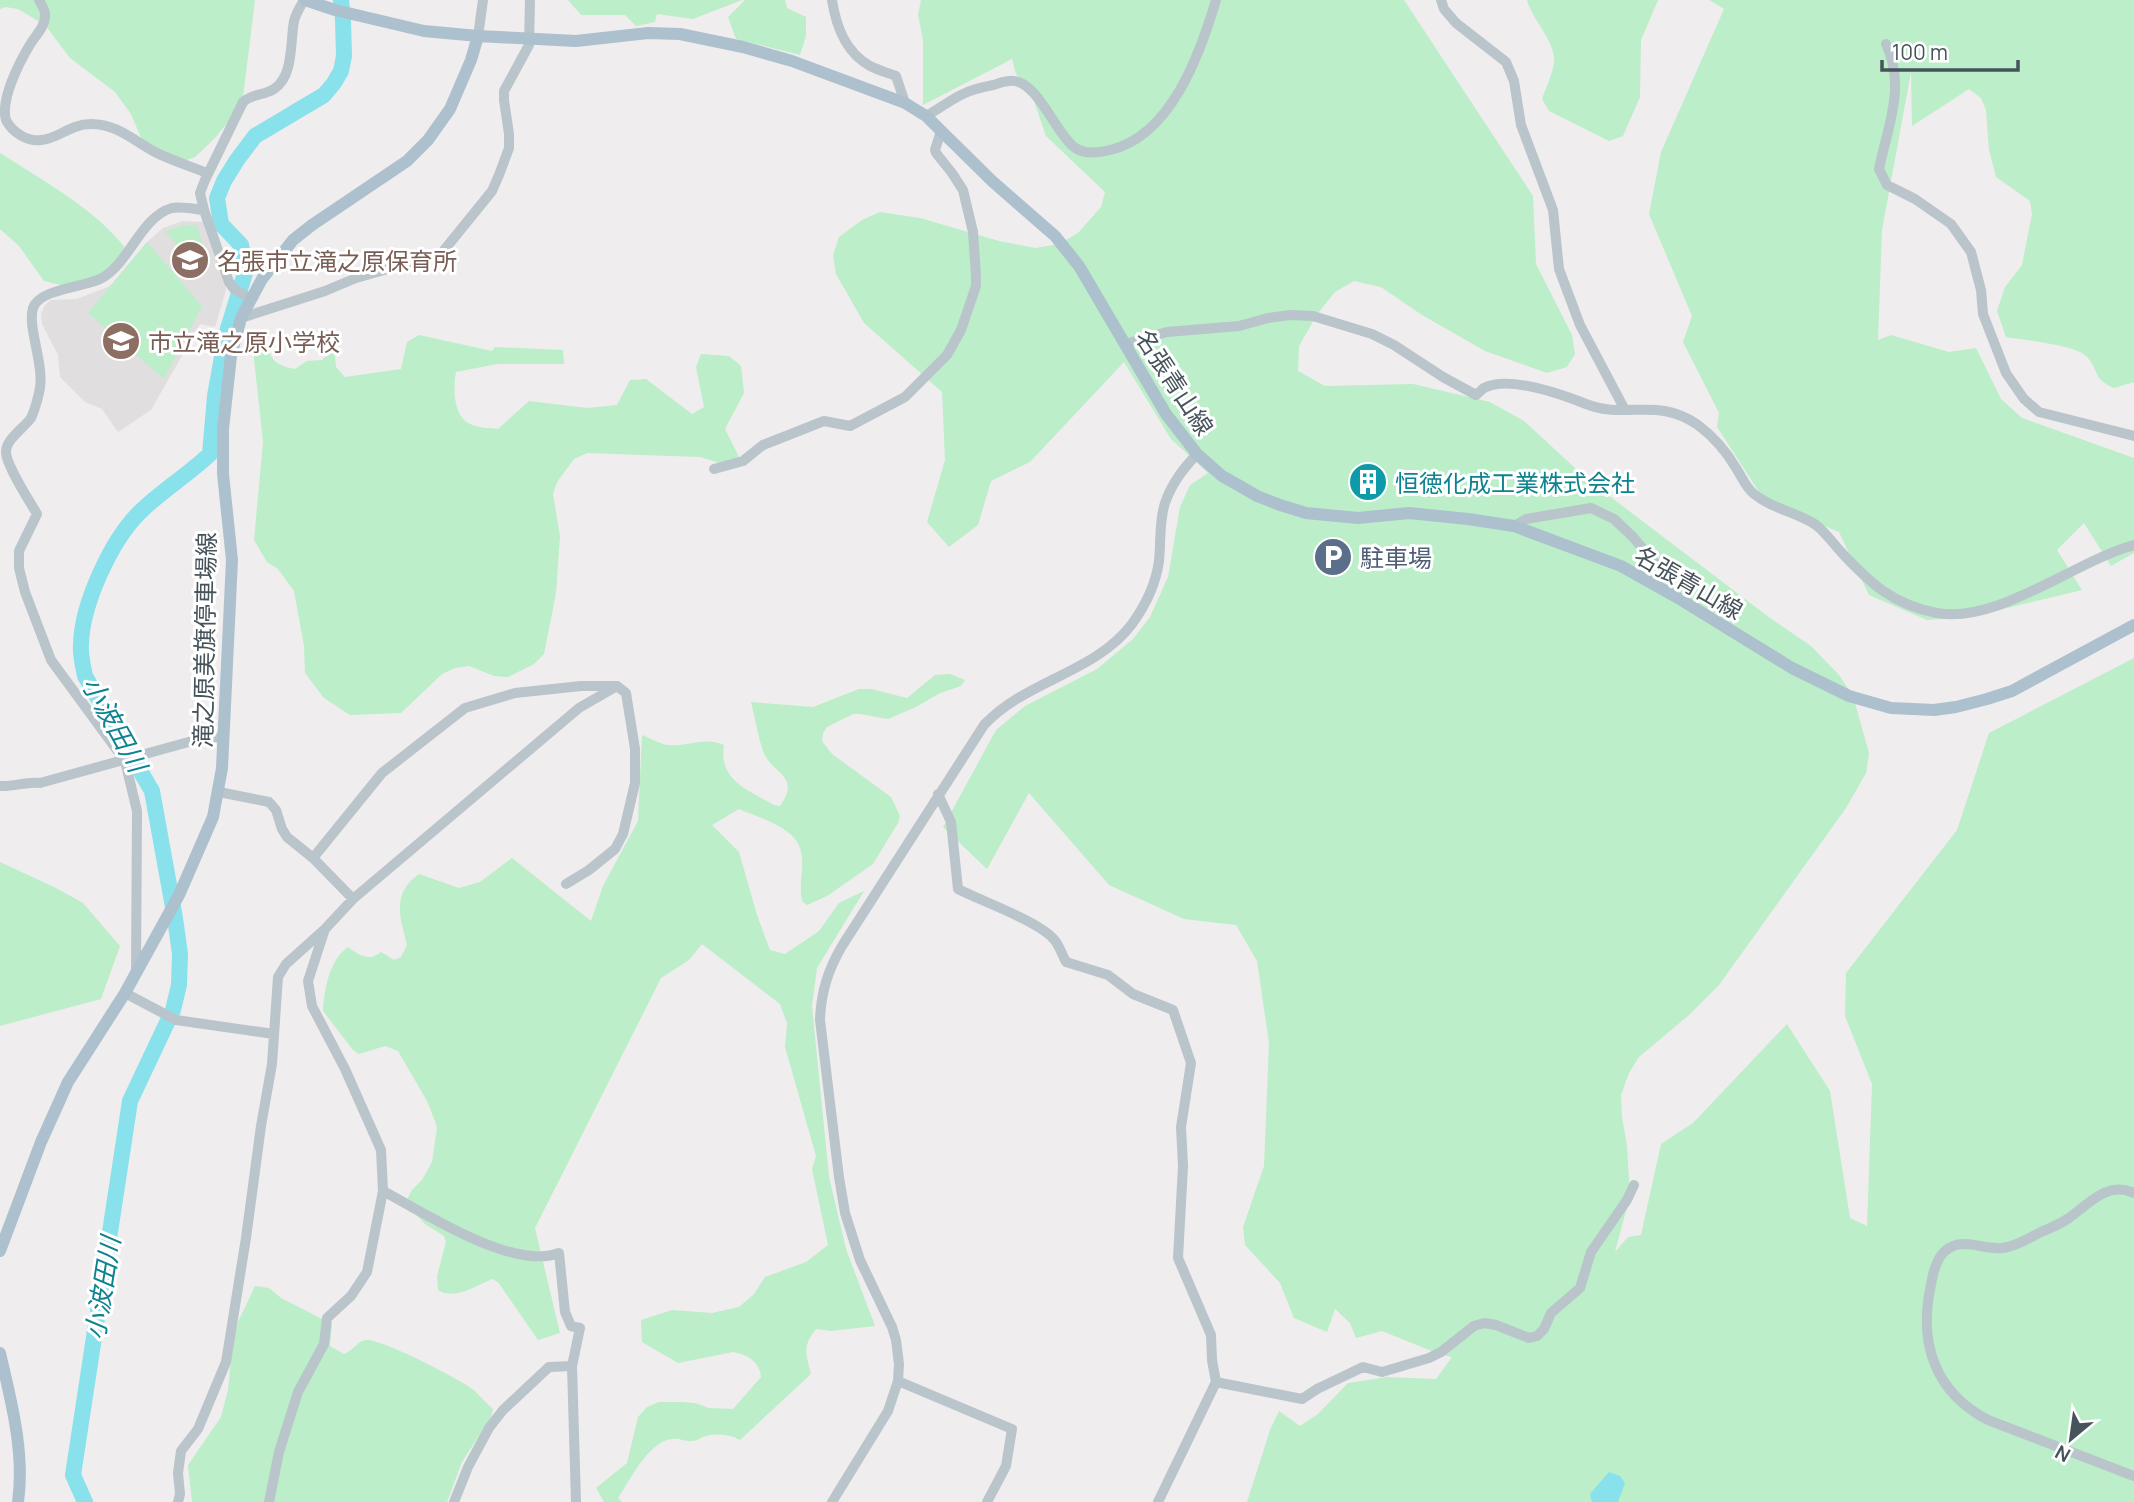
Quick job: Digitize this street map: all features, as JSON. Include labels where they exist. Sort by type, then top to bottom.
[{"type":"main road","name":"名張青山線","points":[[304,0],[424,31],[478,36],[576,41],[648,33],[680,34],[743,47],[792,61],[905,103],[926,116],[992,181],[1055,236],[1079,266],[1166,414],[1197,454],[1222,476],[1257,496],[1306,513],[1358,518],[1409,513],[1514,526],[1621,566],[1657,585],[1791,668],[1849,696],[1891,708],[1956,708],[2012,691],[2134,625]]},
{"type":"main road","name":"滝之原美旗停車場線","points":[[0,1251],[41,1142],[68,1082],[125,993],[179,895],[212,817],[219,792],[232,560],[223,474],[223,429],[231,356],[249,297],[293,240],[407,161],[428,140],[450,109],[478,36]]},
{"type":"main road","points":[[0,1353],[15,1418],[19,1458],[18,1502]]},
{"type":"street","points":[[39,0],[45,14],[42,28],[11,79],[3,101],[4,118],[13,131],[26,138],[41,141],[71,127],[87,124],[107,125],[154,151],[208,173]]},
{"type":"street","points":[[249,297],[234,289],[229,282],[200,193],[243,102],[251,95],[261,95],[274,89],[284,80],[295,17],[304,0]]},
{"type":"street","points":[[478,36],[484,0]]},
{"type":"street","points":[[241,318],[356,278],[441,254],[492,191],[509,148],[504,92],[529,45],[530,0]]},
{"type":"street","points":[[832,0],[835,22],[849,48],[869,66],[896,76],[905,103]]},
{"type":"street","points":[[926,116],[973,89],[1015,81],[1033,91],[1065,138],[1075,148],[1085,153],[1100,153],[1124,147],[1150,129],[1169,107],[1195,62],[1216,0]]},
{"type":"street","points":[[1441,0],[1444,9],[1457,23],[1506,62],[1514,81],[1521,125],[1553,210],[1559,269],[1580,325],[1625,410]]},
{"type":"street","points":[[1886,44],[1895,75],[1895,106],[1879,169],[1887,185],[1915,199],[1951,224],[1971,252],[1981,290],[1983,314],[2006,373],[2024,399],[2039,412],[2134,436]]},
{"type":"street","points":[[715,469],[743,461],[763,444],[824,421],[850,426],[905,397],[947,355],[961,330],[976,286],[976,276],[973,232],[967,202],[957,180],[935,150],[941,131]]},
{"type":"street","points":[[136,972],[137,811],[126,760],[51,660],[38,630],[19,568],[19,551],[37,514],[6,452],[8,444],[29,422],[40,389],[41,374],[33,324],[33,308],[38,300],[102,279],[113,270],[156,216],[173,208],[204,210]]},
{"type":"street","points":[[1125,344],[1167,332],[1239,326],[1268,318],[1313,316],[1372,334],[1476,395],[1484,388],[1502,384],[1560,394],[1605,410],[1658,409],[1677,414],[1697,424],[1725,451],[1754,494],[1819,527],[1872,584],[1891,597],[1904,604],[1937,613],[1975,613],[2035,590],[2103,556],[2134,545]]},
{"type":"street","points":[[832,1502],[888,1411],[898,1381],[899,1364],[896,1340],[860,1260],[842,1196],[821,1043],[820,1010],[824,985],[836,956],[977,735],[1001,709],[1024,693],[1098,656],[1130,627],[1148,596],[1157,571],[1160,526],[1166,502],[1182,470],[1197,454]]},
{"type":"street","points":[[1514,526],[1526,519],[1591,508],[1614,519],[1633,537],[1662,572],[1657,585]]},
{"type":"street","points":[[313,858],[382,773],[466,708],[515,693],[580,686],[617,686],[625,693],[635,749],[635,783],[623,834],[615,849],[566,884]]},
{"type":"street","points":[[178,1502],[181,1451],[198,1429],[226,1362],[272,1065],[278,978],[286,964],[353,899],[579,708],[617,686]]},
{"type":"street","points":[[0,786],[40,783],[203,738],[224,737]]},
{"type":"street","points":[[219,792],[269,802],[276,810],[287,837],[313,858],[353,899]]},
{"type":"street","points":[[938,794],[951,822],[958,889],[1035,926],[1055,940],[1066,962],[1108,975],[1133,993],[1172,1010],[1191,1063],[1181,1127],[1183,1166],[1178,1258],[1210,1335],[1216,1382],[1158,1502]]},
{"type":"street","points":[[269,1502],[286,1428],[298,1392],[324,1344],[327,1318],[351,1296],[367,1272],[383,1191],[381,1150],[350,1079],[312,1006],[308,981],[325,929]]},
{"type":"street","points":[[125,993],[176,1020],[274,1034]]},
{"type":"street","points":[[1216,1382],[1302,1399],[1363,1367],[1382,1372],[1429,1358],[1479,1324],[1489,1322],[1524,1336],[1537,1336],[1544,1329],[1551,1313],[1580,1288],[1591,1252],[1627,1200],[1634,1185]]},
{"type":"street","points":[[2134,1193],[2118,1189],[2108,1190],[2057,1226],[2004,1248],[1968,1244],[1950,1248],[1937,1263],[1925,1323],[1927,1344],[1941,1376],[1953,1393],[1970,1408],[1988,1420],[2134,1476]]},
{"type":"street","points":[[383,1191],[485,1245],[527,1257],[550,1257],[559,1253],[565,1312],[571,1326],[580,1328],[572,1366],[576,1502]]},
{"type":"street","points":[[454,1502],[468,1467],[489,1428],[503,1410],[549,1367],[572,1366]]},
{"type":"street","points":[[898,1381],[1012,1429],[1006,1466],[987,1502]]},
{"type":"shaded area","name":"市立滝之原小学校","points":[[183,221],[204,222],[225,278],[226,290],[215,327],[200,324],[151,410],[118,432],[102,409],[85,402],[60,377],[58,355],[42,324],[41,314],[51,300],[77,299],[110,286],[147,242],[163,228]]},
{"type":"green space","points":[[0,0],[255,0],[242,105],[195,157],[181,162],[142,140],[131,114],[115,92],[70,58],[45,25],[18,9],[0,9]]},
{"type":"green space","points":[[568,0],[742,0],[693,19],[657,14],[655,22],[636,26],[625,15],[581,15]]},
{"type":"green space","points":[[745,0],[785,0],[787,8],[806,17],[806,36],[800,55],[736,39],[728,17]]},
{"type":"green space","points":[[921,0],[1404,0],[1533,196],[1536,264],[1572,335],[1575,354],[1567,367],[1547,373],[1485,351],[1422,315],[1381,287],[1354,281],[1335,292],[1318,313],[1299,346],[1298,371],[1325,386],[1413,384],[1490,402],[1524,421],[1587,479],[1811,646],[1839,675],[1853,696],[1869,753],[1866,773],[1846,808],[1719,985],[1689,1015],[1639,1057],[1629,1073],[1621,1095],[1630,1196],[1615,1252],[1628,1237],[1641,1235],[1661,1144],[1693,1123],[1787,1024],[1830,1091],[1850,1218],[1867,1226],[1872,1084],[1845,1016],[1846,973],[1957,830],[1989,733],[2134,658],[2134,1502],[1247,1502],[1270,1430],[1279,1411],[1300,1426],[1318,1414],[1348,1383],[1387,1377],[1436,1379],[1452,1357],[1382,1331],[1356,1338],[1350,1323],[1335,1309],[1327,1332],[1294,1318],[1280,1283],[1245,1245],[1243,1227],[1264,1166],[1269,1043],[1257,961],[1236,925],[1184,919],[1109,885],[1029,793],[987,869],[943,827],[996,730],[1025,706],[1097,669],[1133,639],[1150,617],[1168,577],[1180,507],[1190,485],[1208,473],[1171,439],[1124,362],[1030,462],[991,481],[978,525],[949,547],[927,522],[945,460],[942,392],[864,323],[836,274],[833,255],[839,237],[862,220],[880,212],[920,218],[999,241],[1035,248],[1059,244],[1078,233],[1101,207],[1105,192],[1046,136],[1029,87],[1016,74],[1012,59],[923,105],[923,40],[918,15]]},
{"type":"green space","points":[[1527,0],[1658,0],[1641,40],[1640,97],[1623,136],[1609,141],[1549,111],[1542,99],[1552,71],[1554,54]]},
{"type":"green space","points":[[1709,0],[2134,0],[2134,382],[2114,388],[2102,381],[2090,361],[2080,352],[2061,346],[2006,337],[1997,311],[2005,287],[2022,265],[2032,214],[2030,201],[1996,177],[1989,150],[1986,110],[1981,98],[1969,89],[1912,126],[1911,72],[1882,230],[1878,340],[1891,335],[1949,352],[1976,348],[2001,399],[2022,418],[2134,458],[2134,553],[2111,566],[2084,523],[2057,550],[2082,590],[1974,616],[1927,620],[1869,595],[1839,532],[1765,501],[1717,427],[1719,413],[1683,342],[1692,316],[1649,214],[1661,152],[1724,9]]},
{"type":"green space","points":[[0,153],[84,208],[113,234],[125,248],[109,272],[69,287],[44,281],[19,246],[0,229]]},
{"type":"green space","points":[[182,225],[197,225],[209,265],[202,273],[165,232]]},
{"type":"green space","points":[[147,242],[202,306],[164,379],[88,313]]},
{"type":"green space","points":[[255,333],[267,341],[275,361],[295,369],[307,361],[322,360],[334,347],[336,367],[345,377],[401,369],[407,342],[419,335],[492,351],[495,347],[563,350],[564,364],[497,364],[456,372],[455,393],[460,415],[473,425],[498,429],[529,401],[587,408],[617,405],[630,380],[646,379],[692,414],[704,407],[696,367],[701,354],[729,356],[741,366],[744,393],[725,429],[739,457],[726,465],[700,457],[587,453],[574,459],[557,482],[553,494],[560,536],[556,593],[544,654],[534,664],[508,677],[494,676],[469,666],[455,668],[442,674],[401,713],[350,715],[324,698],[305,673],[304,646],[294,591],[278,569],[267,562],[254,540],[263,442],[254,359]]},
{"type":"green space","points":[[950,674],[965,680],[961,686],[940,693],[888,719],[853,714],[827,727],[823,733],[822,741],[832,754],[891,797],[900,816],[873,864],[827,896],[807,905],[802,901],[800,847],[787,831],[739,809],[712,825],[739,852],[770,950],[785,954],[819,931],[839,903],[864,891],[817,968],[812,1006],[829,1177],[846,1249],[875,1326],[831,1331],[816,1329],[806,1350],[811,1374],[740,1440],[717,1435],[694,1441],[664,1441],[648,1454],[634,1472],[618,1498],[622,1502],[604,1502],[596,1488],[627,1463],[638,1417],[647,1407],[659,1402],[681,1402],[709,1408],[733,1409],[761,1377],[752,1360],[733,1352],[678,1363],[642,1342],[641,1320],[672,1310],[712,1313],[739,1307],[754,1294],[765,1277],[806,1262],[828,1245],[812,1169],[816,1156],[785,1047],[787,1023],[780,1004],[702,944],[689,960],[661,978],[535,1228],[560,1333],[538,1340],[498,1282],[492,1279],[459,1293],[438,1290],[437,1276],[446,1242],[444,1236],[425,1224],[405,1203],[432,1162],[437,1128],[435,1121],[427,1101],[398,1051],[385,1046],[359,1054],[323,1011],[326,985],[332,968],[348,947],[364,956],[372,957],[381,952],[394,960],[401,957],[407,945],[400,916],[401,898],[410,882],[419,874],[459,888],[480,882],[512,858],[591,921],[603,886],[638,821],[642,735],[668,745],[710,741],[724,745],[723,757],[730,775],[745,789],[780,806],[786,796],[787,781],[763,751],[751,702],[813,707],[859,689],[871,689],[907,698],[935,675]]},
{"type":"green space","points":[[0,862],[83,903],[120,946],[101,999],[0,1026]]},
{"type":"green space","points":[[255,1286],[269,1288],[281,1298],[332,1324],[330,1346],[344,1354],[363,1340],[375,1341],[421,1360],[466,1385],[493,1409],[491,1417],[462,1462],[447,1502],[192,1502],[188,1465],[221,1417],[228,1390],[232,1348],[238,1322]]},
{"type":"water","points":[[1609,1472],[1620,1476],[1625,1483],[1618,1502],[1592,1502],[1590,1494]]},
{"type":"waterway","name":"小波田川","points":[[85,1502],[73,1475],[130,1101],[173,1010],[179,985],[180,954],[152,791],[85,676],[81,652],[83,628],[92,592],[118,540],[147,505],[210,454],[215,396],[226,335],[246,270],[241,245],[221,224],[217,198],[224,181],[255,136],[324,95],[334,83],[341,71],[344,56],[341,0]]},
{"type":"place","name":"名張市立滝之原保育所","points":[[190,260]]},
{"type":"place","name":"市立滝之原小学校","points":[[121,341]]},
{"type":"place","name":"恒徳化成工業株式会社","points":[[1368,482]]},
{"type":"place","name":"駐車場","points":[[1333,557]]}]
